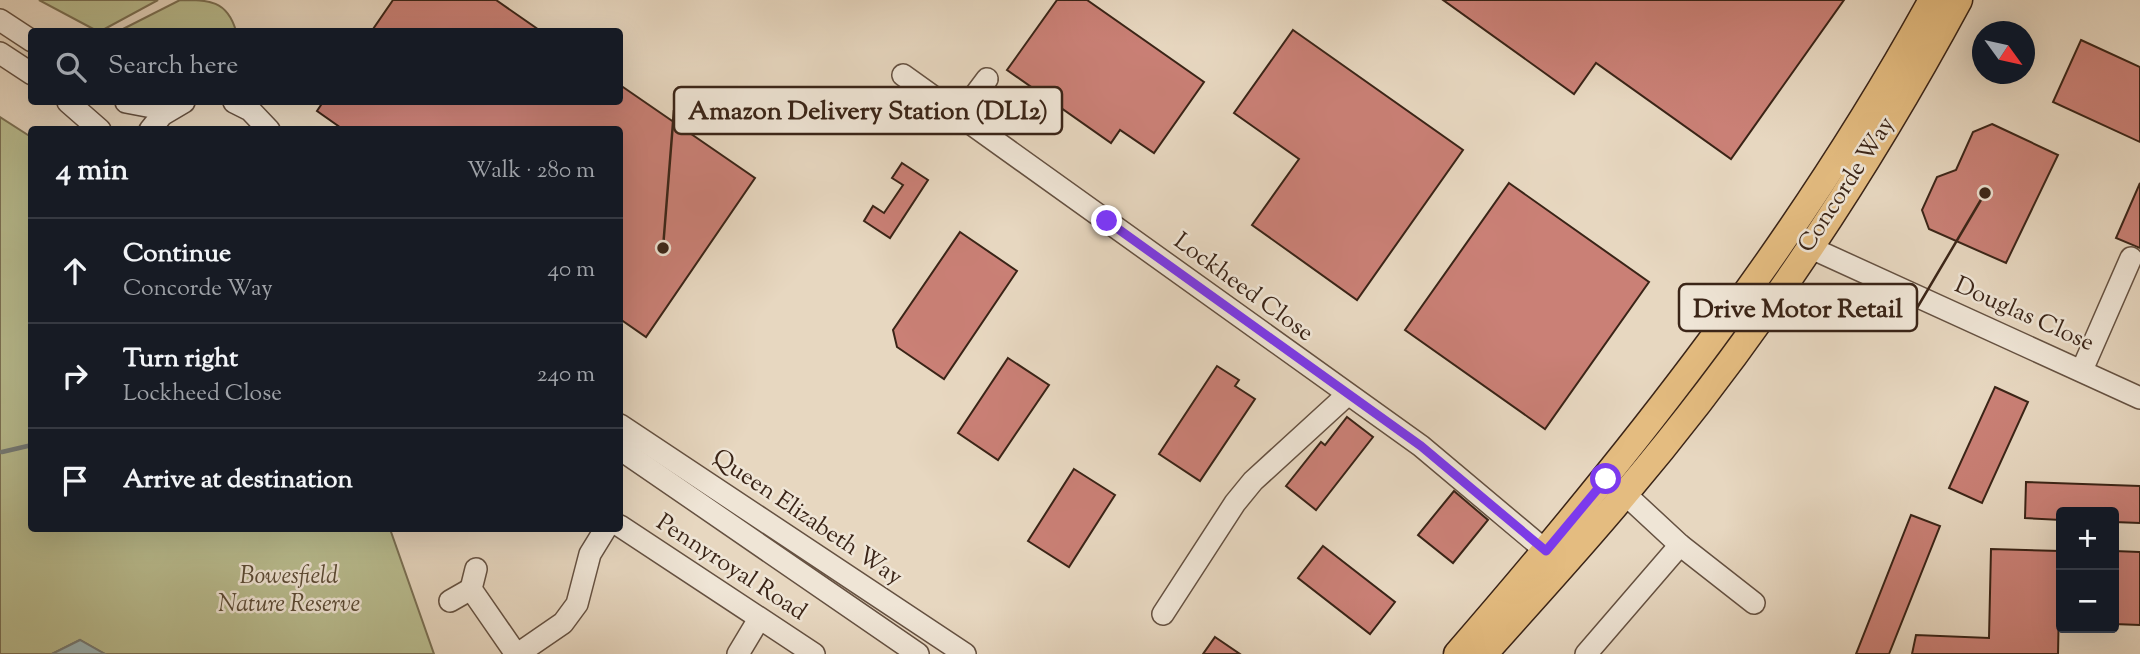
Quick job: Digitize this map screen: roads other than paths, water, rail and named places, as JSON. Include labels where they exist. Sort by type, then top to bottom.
[{"type":"main road","name":"Concorde Way","points":[[1457,654],[1546,551],[1698,360],[1787,237],[1860,122],[1932,0]]},
{"type":"main road","name":"Concorde Way","points":[[1484,654],[1625,494],[1718,374],[1809,247],[1880,136],[1959,0]]},
{"type":"street","points":[[0,20],[28,38]]},
{"type":"street","points":[[0,53],[28,71]]},
{"type":"street","name":"Lockheed Close","points":[[903,75],[1421,446],[1546,551]]},
{"type":"street","points":[[960,115],[987,79]]},
{"type":"street","points":[[71,105],[95,126]]},
{"type":"street","points":[[240,105],[250,110],[265,126]]},
{"type":"street","points":[[154,126],[176,106]]},
{"type":"street","name":"Douglas Close","points":[[1809,247],[2140,398]]},
{"type":"street","points":[[2082,370],[2131,258]]},
{"type":"street","points":[[1163,614],[1253,481],[1348,395]]},
{"type":"street","name":"Queen Elizabeth Way","points":[[623,427],[965,654]]},
{"type":"street","name":"Queen Elizabeth Way","points":[[623,451],[918,654]]},
{"type":"street","points":[[1625,494],[1680,545],[1754,603]]},
{"type":"street","name":"Pennyroyal Road","points":[[623,528],[814,654]]},
{"type":"street","points":[[450,601],[473,579],[517,654],[563,622],[577,604],[590,554],[604,532]]},
{"type":"street","points":[[1586,654],[1680,545]]},
{"type":"street","points":[[738,654],[759,620]]},
{"type":"water","points":[[80,640],[105,654],[52,654]]},
{"type":"waterway","points":[[2,452],[28,446]]},
{"type":"place","name":"Drive Motor Retail","points":[[1985,193]]},
{"type":"place","name":"Amazon Delivery Station (DLI2)","points":[[663,248]]},
{"type":"park label","name":"Bowesfield Nature Reserve","points":[[289,591]]}]
